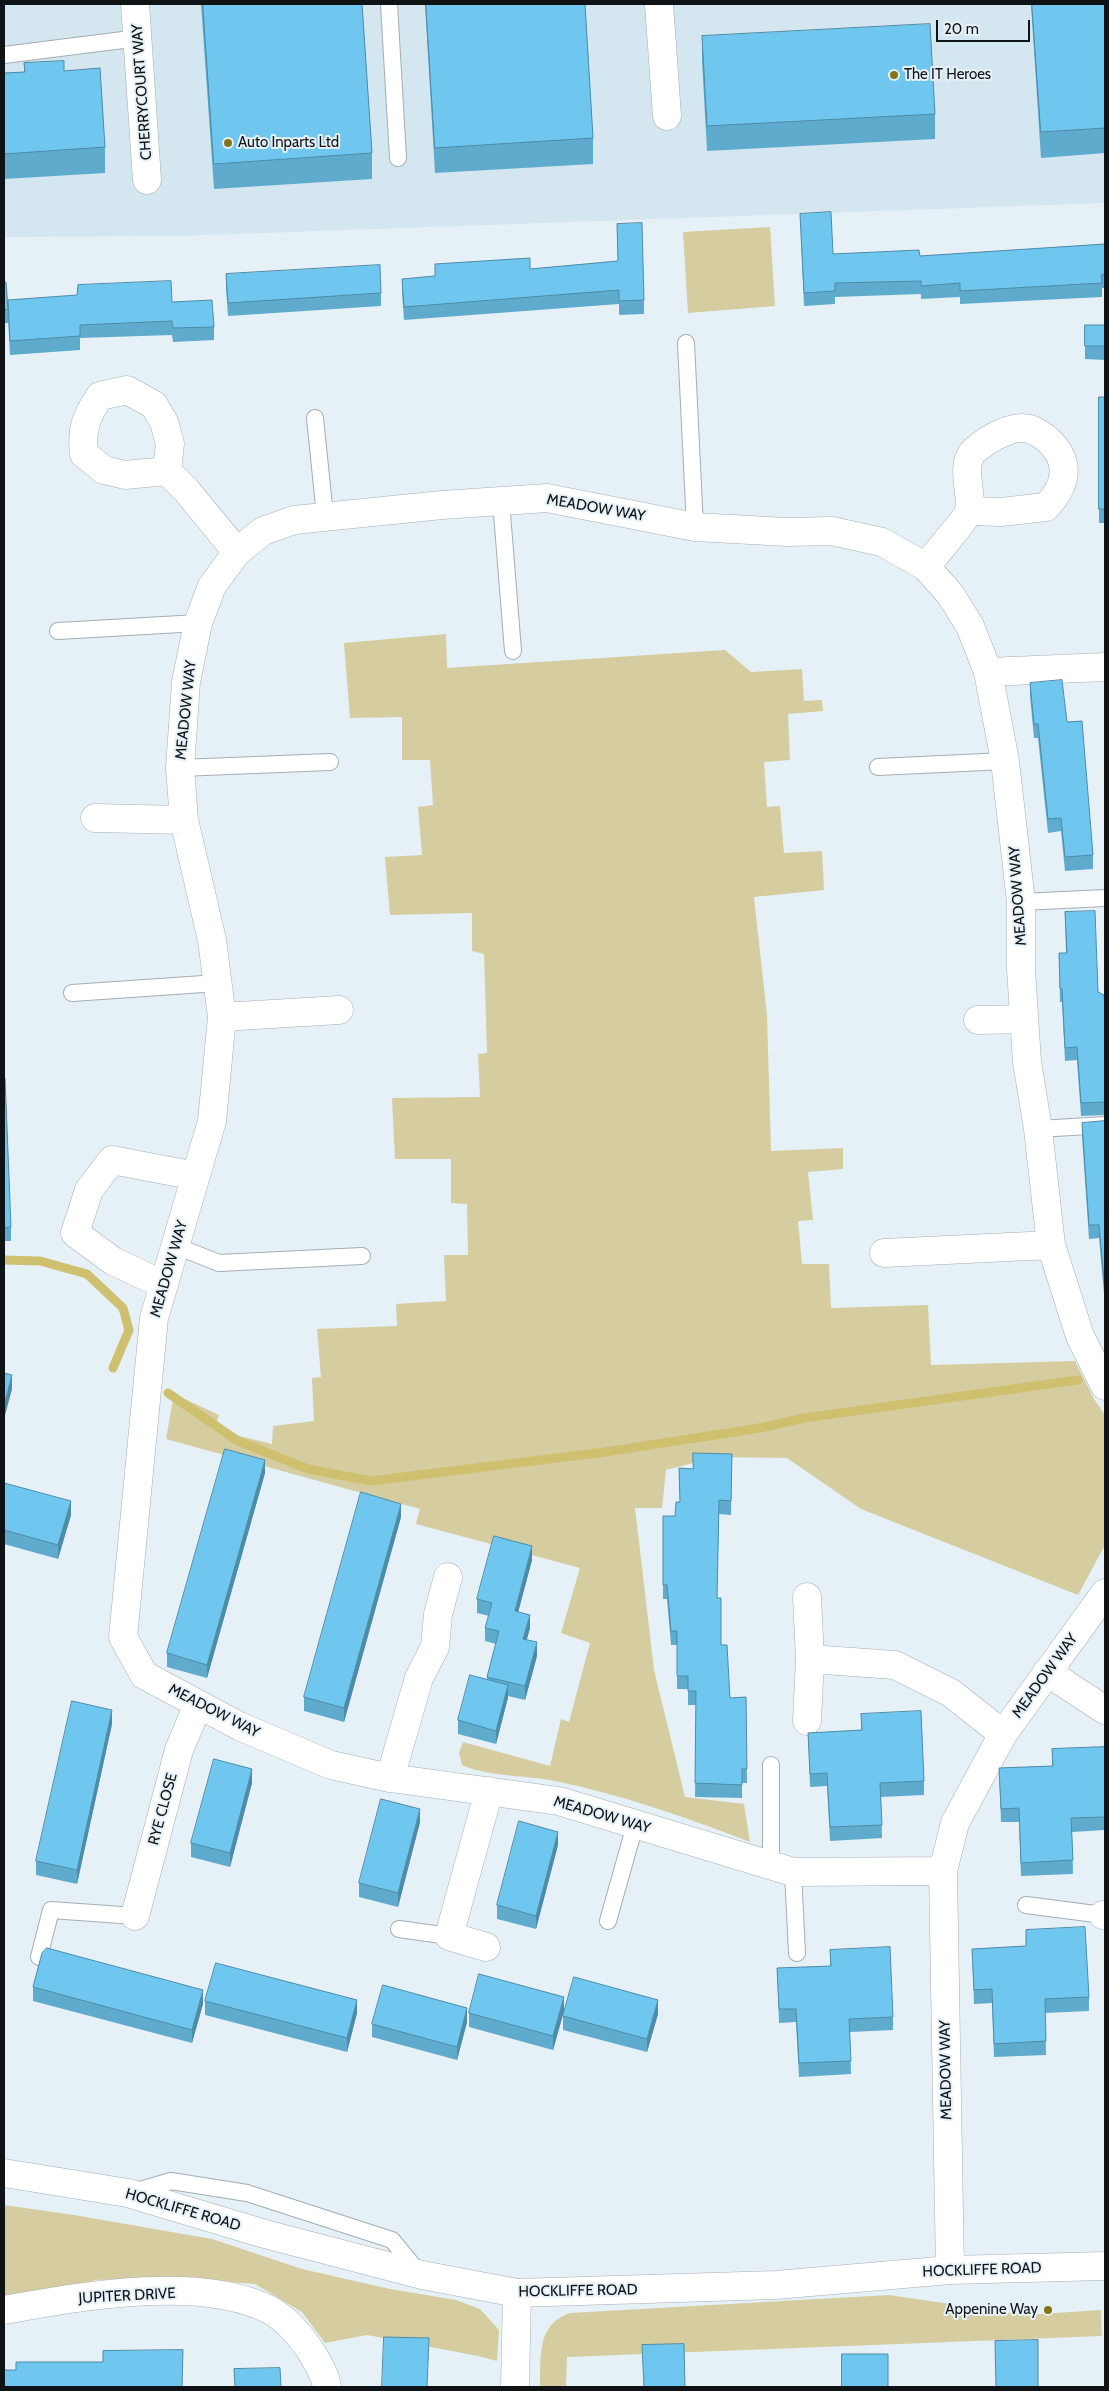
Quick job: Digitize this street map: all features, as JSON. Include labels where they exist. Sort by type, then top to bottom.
[{"type":"street","name":"CHERRYCOURT WAY","points":[[136,4],[147,180]]},
{"type":"street","points":[[659,4],[667,116]]},
{"type":"street","points":[[168,471],[237,552]]},
{"type":"street","name":"MEADOW WAY","points":[[943,1871],[782,1868],[559,1801],[390,1778],[331,1765],[239,1726],[144,1675],[122,1637],[154,1318],[212,1121],[222,1017],[212,940],[184,820],[180,768],[186,682],[198,623],[212,586],[237,552],[263,530],[294,520],[547,498],[695,527],[787,532],[832,531],[882,542],[926,567],[950,594],[970,626],[988,672],[1005,761],[1021,902],[1021,969],[1024,1019],[1050,1245],[1080,1336],[1105,1386]]},
{"type":"street","points":[[926,567],[969,510]]},
{"type":"street","points":[[988,672],[1105,667]]},
{"type":"street","points":[[95,818],[184,820]]},
{"type":"street","points":[[222,1017],[339,1010]]},
{"type":"street","points":[[978,1020],[1024,1019]]},
{"type":"street","points":[[164,1286],[113,1261],[75,1233],[89,1190],[112,1160],[196,1176]]},
{"type":"street","points":[[884,1253],[1050,1245]]},
{"type":"street","points":[[390,1778],[419,1678],[435,1647],[438,1614],[448,1577]]},
{"type":"street","name":"MEADOW WAY","points":[[950,2270],[943,1871],[955,1824],[1002,1734],[1105,1593]]},
{"type":"street","points":[[807,1597],[810,1659],[807,1721]]},
{"type":"street","points":[[810,1659],[895,1665],[951,1693],[1002,1734]]},
{"type":"street","points":[[1046,1672],[1105,1710]]},
{"type":"street","name":"RYE CLOSE","points":[[135,1916],[179,1750],[198,1705]]},
{"type":"street","points":[[486,1947],[450,1936],[489,1791]]},
{"type":"street","name":"HOCKLIFFE ROAD","points":[[4,2173],[128,2194],[265,2234],[422,2275],[517,2293],[776,2285],[950,2270],[1105,2266]]},
{"type":"street","name":"JUPITER DRIVE","points":[[4,2310],[91,2295],[158,2291],[226,2295],[271,2310],[302,2338],[325,2375],[327,2387]]},
{"type":"street","points":[[515,2387],[517,2293]]},
{"type":"lane","points":[[389,4],[398,158]]},
{"type":"lane","points":[[4,55],[139,38]]},
{"type":"lane","points":[[686,343],[695,527]]},
{"type":"lane","points":[[315,418],[326,516]]},
{"type":"lane","points":[[502,501],[513,651]]},
{"type":"lane","points":[[58,631],[198,623]]},
{"type":"lane","points":[[878,767],[1005,761]]},
{"type":"lane","points":[[180,768],[330,762]]},
{"type":"lane","points":[[1021,902],[1105,898]]},
{"type":"lane","points":[[72,993],[218,983]]},
{"type":"lane","points":[[1038,1129],[1105,1125]]},
{"type":"lane","points":[[176,1246],[219,1263],[362,1256]]},
{"type":"lane","points":[[771,1765],[782,1868],[798,1953]]},
{"type":"lane","points":[[608,1921],[636,1825]]},
{"type":"lane","points":[[1026,1905],[1104,1915]]},
{"type":"lane","points":[[39,1957],[51,1910],[135,1916]]},
{"type":"lane","points":[[399,1929],[450,1936]]},
{"type":"shaded area","points":[[4,4],[1105,4],[1105,203],[179,236],[4,237]]},
{"type":"shaded area","points":[[770,227],[775,306],[688,313],[683,232]]},
{"type":"shaded area","points":[[446,634],[447,668],[725,650],[751,672],[802,669],[804,701],[822,700],[823,711],[788,714],[790,760],[764,762],[767,807],[780,806],[784,853],[822,851],[824,890],[754,897],[767,1015],[771,1151],[843,1148],[843,1169],[808,1172],[813,1220],[798,1221],[802,1264],[829,1264],[831,1308],[928,1305],[931,1365],[1075,1361],[1094,1399],[1105,1415],[1105,1545],[1078,1595],[861,1509],[787,1458],[716,1457],[666,1470],[662,1508],[635,1508],[654,1670],[685,1797],[744,1804],[750,1842],[678,1815],[605,1793],[555,1781],[484,1772],[462,1765],[459,1753],[463,1742],[550,1766],[561,1719],[569,1722],[590,1643],[561,1633],[580,1568],[416,1524],[420,1509],[166,1439],[174,1394],[219,1415],[214,1430],[272,1444],[273,1426],[314,1421],[312,1378],[321,1377],[317,1329],[397,1326],[396,1304],[446,1301],[444,1255],[468,1255],[467,1204],[451,1203],[451,1159],[395,1159],[392,1098],[480,1097],[478,1054],[487,1053],[484,954],[472,951],[472,913],[390,915],[385,857],[422,855],[418,807],[433,805],[430,760],[402,760],[402,717],[350,718],[344,643]]},
{"type":"shaded area","points":[[4,2205],[212,2239],[302,2269],[390,2289],[456,2300],[480,2309],[499,2330],[497,2361],[367,2335],[325,2343],[302,2312],[255,2284],[164,2277],[96,2280],[4,2305]]},
{"type":"shaded area","points":[[889,2295],[1025,2315],[1101,2310],[1102,2336],[567,2357],[566,2387],[540,2387],[541,2354],[546,2334],[551,2325],[559,2318],[570,2313]]},
{"type":"building","points":[[203,4],[362,4],[372,153],[214,164]]},
{"type":"building","points":[[426,4],[585,4],[593,138],[435,148]]},
{"type":"building","points":[[1032,4],[1105,4],[1105,128],[1041,132]]},
{"type":"building","points":[[930,24],[935,114],[707,126],[702,36]]},
{"type":"building","points":[[64,61],[64,71],[100,68],[105,147],[4,154],[4,73],[25,72],[24,63]]},
{"type":"building","points":[[831,212],[833,254],[919,250],[920,256],[1105,244],[1105,274],[1101,275],[1102,283],[960,291],[960,283],[921,286],[921,281],[835,283],[835,291],[804,293],[800,214]]},
{"type":"building","points":[[642,223],[644,300],[619,301],[619,290],[404,307],[402,279],[435,276],[435,264],[530,258],[530,269],[618,261],[617,224]]},
{"type":"building","points":[[380,265],[381,293],[228,303],[226,274]]},
{"type":"building","points":[[171,281],[172,302],[212,300],[214,327],[173,328],[172,321],[80,325],[80,336],[10,341],[8,300],[77,295],[78,285]]},
{"type":"building","points":[[4,282],[6,282],[8,309],[4,310]]},
{"type":"building","points":[[1085,325],[1105,325],[1105,346],[1085,346]]},
{"type":"building","points":[[1099,397],[1105,397],[1105,509],[1099,509]]},
{"type":"building","points":[[1062,680],[1067,722],[1082,721],[1093,855],[1065,857],[1061,818],[1048,819],[1038,724],[1034,724],[1030,683]]},
{"type":"building","points":[[1095,911],[1098,992],[1104,995],[1105,1013],[1105,1102],[1081,1103],[1077,1047],[1065,1048],[1059,953],[1067,953],[1065,912]]},
{"type":"building","points":[[4,1078],[11,1227],[4,1228]]},
{"type":"building","points":[[1105,1121],[1105,1291],[1099,1225],[1089,1225],[1082,1123]]},
{"type":"building","points":[[4,1373],[12,1375],[4,1406]]},
{"type":"building","points":[[225,1449],[265,1460],[207,1665],[167,1653]]},
{"type":"building","points":[[693,1453],[732,1454],[731,1501],[719,1500],[717,1598],[721,1598],[721,1645],[727,1645],[730,1698],[746,1697],[747,1769],[742,1769],[742,1785],[695,1783],[696,1691],[688,1691],[688,1676],[677,1676],[677,1631],[671,1631],[667,1585],[663,1585],[663,1516],[675,1516],[676,1502],[680,1502],[679,1468],[693,1469]]},
{"type":"building","points":[[4,1483],[71,1501],[58,1545],[4,1530]]},
{"type":"building","points":[[361,1492],[401,1504],[344,1708],[304,1697]]},
{"type":"building","points":[[494,1536],[532,1546],[515,1611],[530,1615],[523,1639],[537,1642],[525,1686],[487,1677],[499,1631],[485,1628],[492,1603],[477,1599]]},
{"type":"building","points":[[470,1675],[508,1685],[496,1731],[458,1720]]},
{"type":"building","points":[[72,1701],[112,1710],[77,1870],[36,1861]]},
{"type":"building","points":[[921,1711],[924,1781],[880,1783],[882,1825],[830,1827],[827,1773],[810,1774],[808,1733],[862,1730],[861,1714]]},
{"type":"building","points":[[1105,1747],[1105,1817],[1071,1818],[1073,1860],[1021,1863],[1019,1808],[1001,1809],[999,1768],[1053,1766],[1052,1749]]},
{"type":"building","points":[[214,1759],[252,1769],[230,1853],[191,1843]]},
{"type":"building","points":[[381,1799],[420,1809],[398,1893],[359,1883]]},
{"type":"building","points":[[519,1821],[558,1832],[536,1916],[497,1905]]},
{"type":"building","points":[[1085,1927],[1089,1997],[1045,1999],[1046,2041],[994,2044],[992,1989],[974,1990],[972,1949],[1026,1946],[1026,1930]]},
{"type":"building","points":[[890,1947],[893,2017],[849,2019],[851,2061],[799,2063],[796,2009],[779,2009],[777,1968],[831,1966],[830,1950]]},
{"type":"building","points":[[47,1948],[203,1990],[192,2030],[33,1987],[42,1953]]},
{"type":"building","points":[[216,1963],[357,2000],[347,2038],[205,2001]]},
{"type":"building","points":[[479,1974],[564,1997],[553,2036],[469,2013]]},
{"type":"building","points":[[574,1977],[658,2000],[647,2039],[563,2016]]},
{"type":"building","points":[[383,1985],[467,2008],[457,2047],[372,2024]]},
{"type":"building","points":[[384,2337],[429,2338],[427,2387],[382,2387]]},
{"type":"building","points":[[1038,2340],[1038,2387],[996,2387],[995,2341]]},
{"type":"building","points":[[684,2344],[685,2387],[644,2387],[642,2345]]},
{"type":"building","points":[[183,2350],[182,2387],[4,2387],[4,2370],[16,2370],[16,2362],[103,2362],[103,2351]]},
{"type":"building","points":[[842,2354],[888,2354],[888,2387],[842,2387]]},
{"type":"building","points":[[280,2368],[281,2387],[235,2387],[234,2369]]},
{"type":"waterway","points":[[4,1260],[40,1261],[87,1274],[123,1308],[129,1330],[113,1368]]},
{"type":"waterway","points":[[168,1393],[238,1441],[308,1469],[371,1481],[605,1452],[760,1428],[804,1418],[1078,1380]]},
{"type":"place","name":"The IT Heroes","points":[[894,75]]},
{"type":"place","name":"Auto Inparts Ltd","points":[[228,143]]},
{"type":"place","name":"Appenine Way","points":[[1048,2310]]}]
